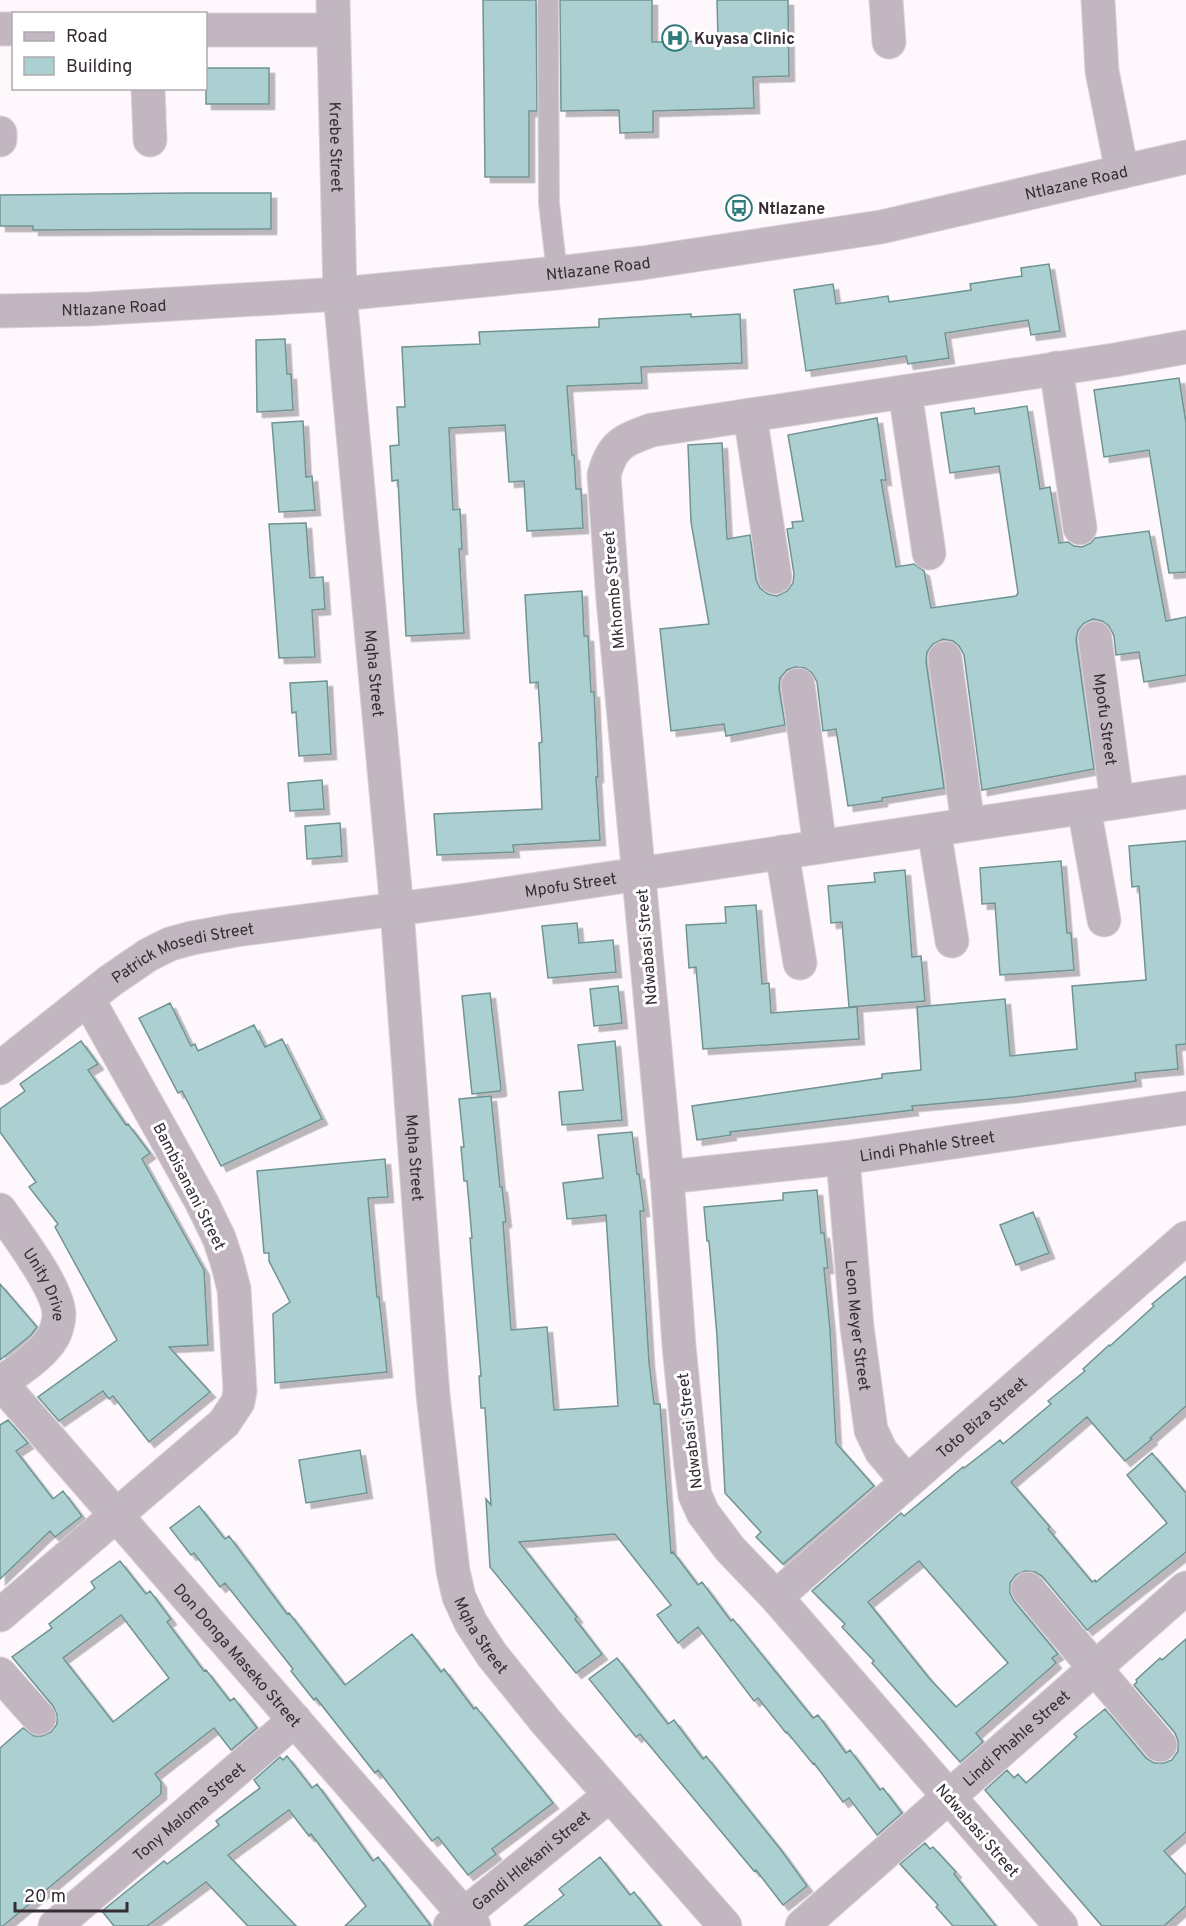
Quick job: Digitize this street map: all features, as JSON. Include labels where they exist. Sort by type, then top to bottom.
[{"type":"street","points":[[886,0],[889,42]]},
{"type":"street","points":[[1098,0],[1102,70],[1122,171]]},
{"type":"street","points":[[207,30],[333,15]]},
{"type":"street","name":"Krebe Street","points":[[333,15],[340,294]]},
{"type":"street","points":[[148,90],[150,140]]},
{"type":"street","points":[[0,133],[0,140]]},
{"type":"street","name":"Ntlazane Road","points":[[0,311],[90,309],[340,294],[557,273],[881,227],[1186,157]]},
{"type":"street","name":"Mqha Street","points":[[340,294],[397,910],[433,1395],[450,1550],[459,1597],[471,1623],[492,1655],[547,1723],[725,1926]]},
{"type":"street","name":"Mkhombe Street","points":[[639,874],[612,589],[604,474],[608,458],[619,444],[652,430],[684,424],[905,392],[1186,347]]},
{"type":"street","points":[[1056,368],[1080,528]]},
{"type":"street","points":[[905,392],[930,553]]},
{"type":"street","points":[[750,415],[775,577]]},
{"type":"street","name":"Mpofu Street","points":[[1095,638],[1117,802]]},
{"type":"street","points":[[945,658],[968,824]]},
{"type":"street","points":[[798,685],[820,847]]},
{"type":"street","name":"Mpofu Street","points":[[397,910],[1186,792]]},
{"type":"street","points":[[1084,808],[1104,920]]},
{"type":"street","points":[[934,830],[952,941]]},
{"type":"street","points":[[782,852],[800,963]]},
{"type":"street","name":"Ndwabasi Street","points":[[639,874],[667,1177],[679,1346],[695,1494],[703,1513],[730,1549],[776,1597],[1061,1926]]},
{"type":"street","name":"Patrick Mosedi Street","points":[[0,1068],[148,955],[170,944],[236,930],[397,910]]},
{"type":"street","name":"Bambisanani Street","points":[[0,1615],[115,1514],[224,1424],[238,1402],[240,1391],[234,1289],[219,1238],[195,1190],[88,999]]},
{"type":"street","name":"Lindi Phahle Street","points":[[667,1177],[843,1158],[1186,1108]]},
{"type":"street","name":"Leon Meyer Street","points":[[843,1158],[857,1328],[871,1430],[881,1451],[907,1482]]},
{"type":"street","name":"Unity Drive","points":[[0,1210],[44,1278],[59,1314],[54,1336],[45,1347],[0,1383]]},
{"type":"street","name":"Toto Biza Street","points":[[776,1597],[1186,1238]]},
{"type":"street","name":"Don Donga Maseko Street","points":[[0,1383],[295,1720],[463,1922]]},
{"type":"street","name":"Lindi Phahle Street","points":[[802,1926],[1186,1587]]},
{"type":"street","points":[[1028,1589],[1160,1744]]},
{"type":"street","points":[[0,1674],[39,1718]]},
{"type":"street","name":"Tony Maloma Street","points":[[55,1926],[295,1720]]},
{"type":"street","name":"Gandi Hlekani Street","points":[[463,1922],[610,1795]]},
{"type":"lane","points":[[548,0],[549,203],[557,273]]},
{"type":"building","points":[[483,0],[536,0],[537,111],[529,111],[529,177],[485,177]]},
{"type":"building","points":[[560,0],[652,0],[652,42],[718,41],[717,0],[788,0],[789,76],[753,77],[754,108],[653,111],[653,132],[620,133],[619,110],[561,111]]},
{"type":"building","points":[[207,68],[269,68],[269,104],[206,104]]},
{"type":"building","points":[[271,193],[271,229],[33,230],[33,226],[0,226],[0,195]]},
{"type":"building","points":[[1049,264],[1060,331],[1031,335],[1028,320],[945,333],[949,358],[908,364],[906,356],[806,371],[794,290],[833,284],[836,304],[888,296],[889,302],[971,290],[970,284],[1022,276],[1021,268]]},
{"type":"building","points":[[691,314],[691,317],[740,314],[742,363],[641,367],[642,383],[567,386],[572,455],[574,455],[576,489],[581,489],[583,528],[527,531],[524,481],[509,482],[505,425],[449,428],[453,510],[460,509],[462,549],[459,549],[464,633],[406,636],[398,480],[392,481],[390,446],[399,445],[397,407],[405,407],[402,347],[480,344],[479,332],[599,327],[599,319]]},
{"type":"building","points":[[285,339],[287,374],[291,374],[293,410],[257,412],[256,340]]},
{"type":"building","points":[[1179,378],[1186,423],[1186,572],[1169,573],[1149,450],[1104,457],[1094,390]]},
{"type":"building","points":[[1027,406],[1040,489],[1050,487],[1059,543],[1068,542],[1082,547],[1091,543],[1095,538],[1149,531],[1166,621],[1186,617],[1186,675],[1144,682],[1139,652],[1116,655],[1114,636],[1109,626],[1093,619],[1084,623],[1078,630],[1076,640],[1094,769],[982,790],[964,655],[953,641],[943,639],[933,644],[927,652],[926,661],[944,788],[848,806],[836,729],[823,731],[817,682],[812,673],[805,668],[795,667],[787,670],[780,678],[779,688],[785,725],[726,736],[724,724],[671,731],[660,629],[709,624],[691,522],[688,445],[722,443],[727,539],[750,535],[756,580],[760,588],[768,594],[777,596],[787,591],[793,583],[794,574],[787,529],[793,528],[792,522],[803,521],[788,435],[877,418],[886,480],[881,480],[896,567],[914,564],[924,571],[931,608],[1016,596],[1018,593],[999,466],[950,473],[941,413],[974,408],[975,414]]},
{"type":"building","points":[[303,421],[306,477],[312,476],[315,510],[279,512],[272,423]]},
{"type":"building","points":[[306,523],[310,578],[323,577],[325,609],[312,610],[315,657],[279,658],[269,524]]},
{"type":"building","points":[[582,591],[584,636],[588,636],[591,692],[594,692],[600,840],[513,845],[514,852],[437,855],[434,814],[542,809],[539,743],[542,742],[538,682],[530,683],[525,595]]},
{"type":"building","points":[[327,681],[331,754],[299,756],[296,712],[292,713],[290,683]]},
{"type":"building","points":[[322,780],[324,809],[290,811],[288,783]]},
{"type":"building","points":[[340,823],[342,856],[307,859],[305,826]]},
{"type":"building","points":[[1186,841],[1186,1044],[1176,1045],[1178,1069],[1135,1073],[1136,1081],[1014,1097],[912,1106],[913,1110],[730,1132],[731,1135],[697,1140],[692,1106],[882,1078],[882,1074],[921,1070],[917,1007],[1005,999],[1010,1056],[1077,1049],[1072,986],[1146,980],[1139,886],[1132,887],[1129,846]]},
{"type":"building","points":[[1061,861],[1067,933],[1071,933],[1074,970],[1000,975],[995,903],[982,904],[980,868]]},
{"type":"building","points":[[905,870],[912,957],[921,956],[925,1001],[849,1007],[842,922],[831,923],[828,886],[875,882],[874,873]]},
{"type":"building","points":[[756,905],[762,984],[769,983],[771,1013],[857,1007],[859,1039],[703,1049],[696,967],[689,968],[686,925],[726,923],[725,907]]},
{"type":"building","points":[[577,923],[579,943],[613,940],[616,972],[548,978],[542,926]]},
{"type":"building","points":[[618,986],[622,1023],[594,1026],[590,989]]},
{"type":"building","points":[[490,993],[501,1089],[500,1091],[472,1094],[462,996]]},
{"type":"building","points":[[170,1003],[191,1046],[195,1044],[198,1051],[254,1025],[265,1047],[282,1039],[322,1119],[221,1166],[182,1091],[178,1093],[139,1018]]},
{"type":"building","points":[[81,1041],[98,1064],[88,1070],[126,1125],[128,1124],[150,1153],[142,1159],[204,1270],[208,1345],[169,1347],[210,1392],[149,1442],[113,1396],[109,1399],[103,1391],[59,1421],[38,1397],[117,1340],[55,1227],[58,1224],[29,1187],[36,1182],[0,1132],[0,1109],[25,1091],[20,1084]]},
{"type":"building","points":[[615,1041],[622,1120],[562,1125],[559,1092],[583,1090],[578,1045]]},
{"type":"building","points":[[491,1096],[500,1187],[502,1187],[506,1222],[503,1222],[511,1330],[547,1327],[554,1410],[618,1406],[606,1215],[567,1219],[563,1183],[603,1178],[598,1135],[632,1132],[644,1211],[640,1211],[649,1362],[654,1404],[660,1404],[671,1553],[673,1552],[698,1585],[702,1582],[731,1621],[733,1619],[813,1718],[818,1715],[846,1753],[850,1750],[880,1790],[883,1788],[902,1813],[877,1835],[849,1798],[843,1802],[814,1763],[758,1698],[754,1701],[698,1627],[678,1643],[657,1615],[671,1605],[615,1534],[519,1542],[577,1617],[575,1619],[602,1654],[576,1673],[490,1567],[486,1499],[491,1505],[485,1408],[481,1408],[479,1376],[481,1376],[470,1238],[472,1238],[467,1181],[464,1181],[461,1147],[464,1147],[459,1099]]},
{"type":"building","points":[[385,1159],[388,1197],[368,1198],[387,1372],[275,1383],[273,1314],[290,1302],[269,1261],[269,1253],[264,1253],[257,1171]]},
{"type":"building","points":[[817,1190],[821,1233],[824,1233],[828,1268],[824,1268],[830,1329],[836,1443],[874,1486],[783,1564],[756,1537],[761,1532],[725,1493],[717,1336],[704,1207],[783,1200],[783,1193]]},
{"type":"building","points":[[1033,1212],[1049,1253],[1016,1265],[1000,1225]]},
{"type":"building","points":[[1186,1276],[1186,1406],[1125,1461],[1087,1417],[1011,1482],[1050,1527],[1048,1529],[1092,1582],[1095,1580],[1096,1582],[1167,1523],[1127,1475],[1152,1453],[1186,1493],[1186,1552],[1087,1630],[1042,1576],[1035,1572],[1025,1571],[1016,1575],[1010,1583],[1010,1593],[1014,1601],[1058,1654],[1052,1658],[1056,1663],[976,1733],[983,1742],[960,1762],[842,1627],[845,1624],[812,1591],[901,1513],[904,1516],[963,1467],[1000,1440],[1003,1444],[1051,1404],[1048,1401],[1085,1371],[1083,1369],[1154,1306],[1152,1304]],"holes":[[[919,1561],[1008,1663],[956,1707],[929,1678],[868,1602]]]},
{"type":"building","points":[[0,1284],[37,1327],[31,1335],[0,1360]]},
{"type":"building","points":[[8,1420],[28,1443],[16,1451],[53,1499],[63,1491],[82,1516],[55,1537],[50,1531],[0,1579],[0,1425]]},
{"type":"building","points":[[360,1450],[367,1493],[306,1503],[299,1460]]},
{"type":"building","points":[[199,1506],[225,1539],[229,1536],[287,1614],[289,1613],[345,1685],[412,1634],[441,1672],[444,1669],[474,1709],[476,1707],[553,1803],[492,1849],[496,1854],[468,1875],[438,1837],[432,1841],[378,1770],[375,1773],[316,1698],[314,1700],[291,1671],[293,1669],[225,1583],[220,1587],[194,1553],[191,1555],[170,1528]]},
{"type":"building","points":[[120,1561],[146,1594],[150,1591],[171,1619],[167,1622],[204,1671],[206,1670],[230,1701],[234,1698],[257,1728],[231,1750],[214,1728],[155,1774],[161,1782],[161,1794],[3,1926],[0,1926],[0,1748],[23,1728],[34,1736],[42,1736],[51,1732],[57,1724],[57,1715],[53,1706],[12,1657],[52,1628],[49,1624],[95,1588],[91,1582]],"holes":[[[121,1615],[169,1678],[113,1722],[63,1658]]]},
{"type":"building","points":[[1186,1639],[1186,1832],[1164,1851],[1186,1875],[1186,1906],[1164,1926],[1102,1926],[985,1790],[1007,1770],[1014,1778],[1018,1774],[1026,1783],[1077,1737],[1074,1734],[1105,1709],[1146,1758],[1154,1763],[1172,1760],[1178,1751],[1175,1733],[1134,1685],[1136,1680],[1160,1658],[1162,1660]]},
{"type":"building","points":[[617,1658],[668,1724],[674,1720],[703,1759],[706,1756],[807,1886],[783,1905],[640,1734],[636,1737],[589,1679]]},
{"type":"building","points":[[287,1756],[312,1788],[317,1784],[373,1861],[378,1857],[431,1926],[345,1926],[366,1906],[311,1834],[309,1836],[289,1810],[228,1855],[296,1926],[248,1926],[206,1882],[147,1926],[114,1926],[102,1911],[164,1861],[167,1864],[219,1825],[216,1821],[260,1788],[254,1780],[280,1757],[283,1760]]},
{"type":"building","points":[[925,1843],[930,1849],[933,1847],[956,1872],[954,1874],[996,1926],[953,1926],[936,1907],[938,1905],[900,1864]]},
{"type":"building","points":[[600,1857],[630,1895],[634,1892],[661,1926],[524,1926],[564,1895],[559,1889]]},
{"type":"place","name":"Kuyasa Clinic","points":[[675,38]]},
{"type":"place","name":"Ntlazane","points":[[739,208]]}]
